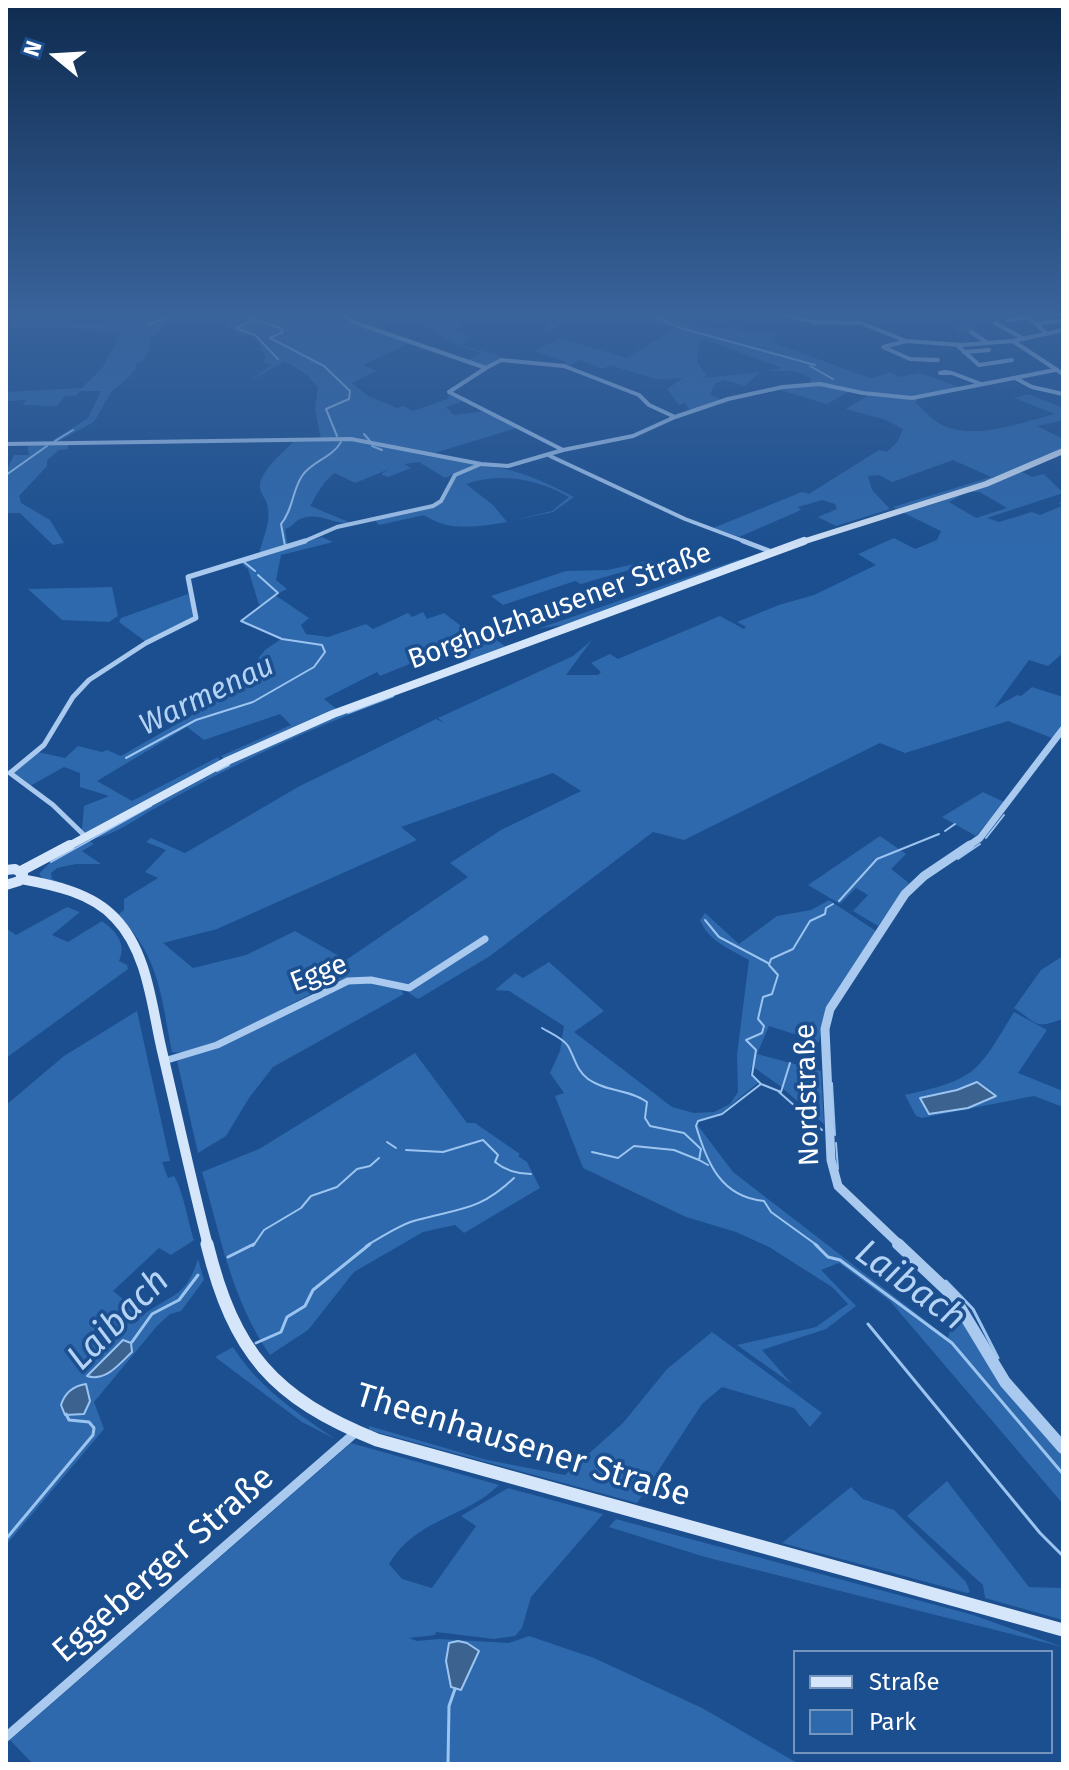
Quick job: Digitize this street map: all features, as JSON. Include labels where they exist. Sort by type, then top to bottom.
[{"type":"main road","name":"Borgholzhausener Straße","points":[[6,885],[40,862],[225,762],[288,733],[772,552],[986,484],[1063,451]]},
{"type":"main road","points":[[39,882],[36,873],[40,862]]},
{"type":"main road","name":"Theenhausener Straße","points":[[6,870],[64,889],[101,907],[122,927],[139,959],[218,1278],[242,1340],[269,1375],[292,1396],[356,1432],[413,1450],[1063,1630]]},
{"type":"street","points":[[454,395],[563,450]]},
{"type":"street","points":[[638,395],[653,407],[675,417]]},
{"type":"street","points":[[6,444],[351,439],[481,464],[516,465],[563,450],[633,436],[675,417],[747,395]]},
{"type":"street","points":[[883,395],[909,398],[928,395]]},
{"type":"street","points":[[1058,399],[1062,395]]},
{"type":"street","points":[[550,456],[685,519],[772,552]]},
{"type":"street","points":[[86,837],[53,805],[10,773],[44,745],[73,697],[89,680],[146,643],[196,618],[188,577],[255,555],[279,551],[337,527],[433,506],[441,501],[455,475],[481,464]]},
{"type":"street","name":"Nordstraße","points":[[1063,729],[1057,743],[980,838],[924,876],[905,894],[830,1009],[825,1029],[831,1160],[838,1186],[953,1296],[966,1312],[984,1348],[1019,1402],[1063,1448]]},
{"type":"street","name":"Egge","points":[[164,1061],[217,1045],[348,981],[371,980],[409,988],[485,939]]},
{"type":"street","name":"Eggeberger Straße","points":[[6,1737],[356,1432]]},
{"type":"green space","points":[[6,395],[76,395],[65,396],[57,406],[23,405],[26,400],[6,401]]},
{"type":"green space","points":[[99,395],[110,395],[94,422],[57,442],[50,442],[88,418]]},
{"type":"green space","points":[[317,395],[366,395],[397,408],[404,406],[413,411],[448,399],[450,395],[463,401],[446,407],[454,415],[484,411],[517,428],[434,453],[351,438],[321,439],[315,410]]},
{"type":"green space","points":[[671,395],[711,395],[721,400],[690,411],[685,403],[679,405]]},
{"type":"green space","points":[[796,395],[843,395],[827,404]]},
{"type":"green space","points":[[865,395],[925,395],[895,395],[919,398],[915,402],[944,426],[971,431],[1000,428],[1055,414],[1014,398],[1030,395],[1063,408],[1063,420],[1037,426],[1063,439],[1063,449],[999,477],[992,477],[994,479],[896,509],[893,507],[991,477],[953,460],[892,482],[879,475],[868,476],[872,490],[890,509],[836,526],[818,517],[837,509],[835,504],[822,500],[798,507],[801,510],[739,537],[713,528],[802,492],[809,494],[879,450],[887,452],[898,441],[903,429],[886,420],[846,409],[867,396]]},
{"type":"green space","points":[[350,440],[477,464],[445,478],[419,462],[404,464],[411,468],[388,477],[381,474],[389,469],[355,483],[335,473],[324,483],[310,506],[351,523],[303,518],[285,529],[288,547],[259,554],[268,516],[260,487],[267,469],[293,442]]},
{"type":"green space","points":[[27,444],[68,444],[68,449],[59,450],[47,460],[47,466],[19,496],[21,503],[50,520],[64,543],[53,545],[20,513],[6,513],[6,471],[14,455],[29,455]]},
{"type":"green space","points":[[483,466],[519,473],[574,497],[553,512],[510,521],[552,511],[569,497],[532,482],[492,478],[466,484],[493,505],[507,522],[453,526],[424,515],[379,525],[374,519],[435,507],[457,475]]},
{"type":"green space","points":[[1022,472],[1032,477],[1044,474],[1063,493],[987,518],[999,522],[1032,512],[1040,515],[1062,506],[1059,503],[1063,501],[1063,653],[1048,666],[1029,660],[994,708],[1017,695],[1021,696],[1032,687],[1063,697],[1063,723],[1052,738],[1008,721],[905,753],[880,743],[684,840],[653,832],[490,956],[418,999],[409,993],[411,984],[371,979],[344,981],[304,997],[210,1045],[172,1052],[151,962],[143,946],[118,915],[124,910],[124,899],[158,878],[145,872],[166,850],[146,842],[151,838],[185,853],[298,787],[436,719],[444,723],[438,718],[573,656],[592,640],[566,675],[598,675],[601,672],[591,663],[610,654],[618,659],[720,616],[744,629],[746,627],[737,622],[814,595],[876,565],[858,554],[894,538],[915,549],[937,540],[941,531],[902,512],[965,493],[949,502],[976,518],[1007,508],[980,492],[969,492]],"holes":[[[553,773],[581,791],[501,830],[450,863],[468,877],[346,960],[295,931],[246,955],[193,968],[163,943],[217,929],[417,840],[401,827]]]},
{"type":"green space","points":[[322,537],[333,542],[281,555],[276,580],[287,589],[275,595],[309,618],[301,625],[306,634],[328,637],[366,624],[373,629],[408,613],[412,617],[423,612],[427,619],[444,613],[482,642],[492,637],[505,646],[554,630],[465,662],[444,650],[380,676],[377,672],[324,699],[338,710],[225,760],[221,756],[291,725],[280,714],[204,740],[187,727],[97,781],[132,801],[218,757],[221,762],[87,833],[82,830],[84,806],[109,796],[80,787],[80,773],[64,767],[30,786],[13,775],[15,768],[38,752],[65,758],[78,746],[102,752],[107,750],[121,756],[229,694],[265,650],[281,639],[241,620],[264,603],[259,605],[248,569],[240,562]]},
{"type":"green space","points":[[740,559],[743,561],[569,624],[537,629]]},
{"type":"green space","points":[[653,562],[643,566],[581,584],[575,581],[503,605],[491,596],[566,571],[608,570]]},
{"type":"green space","points":[[112,587],[118,616],[109,622],[62,620],[28,589]]},
{"type":"green space","points":[[188,594],[196,616],[146,642],[119,622],[121,618]]},
{"type":"green space","points":[[392,695],[395,697],[332,721],[241,763],[115,832],[92,838],[227,764],[290,735]]},
{"type":"green space","points":[[983,792],[1004,802],[976,836],[942,817]]},
{"type":"green space","points":[[880,836],[906,854],[891,869],[909,883],[878,926],[853,911],[868,895],[856,888],[840,904],[808,885]]},
{"type":"green space","points":[[88,840],[94,844],[82,851],[101,864],[57,868],[51,873],[52,879],[59,882],[48,881],[39,874],[51,861]]},
{"type":"green space","points":[[829,900],[876,931],[826,1008],[819,1042],[769,1026],[757,1054],[821,1071],[824,1124],[752,1066],[750,1075],[759,1082],[721,1113],[696,1123],[733,1172],[948,1338],[956,1309],[1004,1387],[1063,1456],[1063,1504],[890,1301],[839,1263],[821,1270],[856,1306],[826,1329],[762,1350],[792,1384],[737,1345],[816,1327],[848,1304],[832,1287],[769,1247],[736,1232],[686,1217],[583,1168],[555,1096],[564,1093],[550,1073],[560,1051],[564,1026],[509,991],[495,990],[515,973],[523,978],[549,962],[604,1011],[574,1032],[672,1107],[694,1113],[714,1112],[730,1104],[738,1092],[737,1055],[749,960],[714,939],[700,920],[705,913],[739,944],[777,916],[811,910]]},
{"type":"green space","points":[[67,907],[80,912],[52,935],[68,942],[102,921],[119,938],[122,949],[119,961],[128,969],[6,1058],[6,928],[16,935]]},
{"type":"green space","points":[[1063,956],[1063,1019],[1037,1024],[1014,1008],[1041,970]]},
{"type":"green space","points":[[361,981],[401,990],[404,994],[273,1067],[226,1136],[198,1153],[177,1061],[218,1046],[336,986]]},
{"type":"green space","points":[[137,1011],[170,1161],[162,1162],[168,1178],[174,1176],[177,1182],[194,1240],[171,1255],[159,1248],[113,1291],[143,1315],[183,1288],[198,1259],[204,1280],[181,1311],[170,1314],[157,1326],[94,1402],[104,1429],[6,1545],[6,1105],[64,1056]]},
{"type":"green space","points":[[1014,1012],[1047,1030],[1018,1073],[1063,1091],[1063,1107],[1034,1096],[922,1118],[916,1116],[905,1095],[947,1084],[973,1070]]},
{"type":"green space","points":[[415,1053],[467,1123],[475,1123],[520,1154],[518,1156],[527,1162],[540,1188],[464,1233],[455,1225],[423,1232],[354,1272],[308,1330],[270,1355],[237,1290],[202,1172],[259,1149]]},
{"type":"green space","points":[[712,1332],[822,1413],[810,1427],[794,1408],[722,1387],[702,1404],[637,1503],[369,1430],[369,1426],[487,1460],[565,1475],[623,1423],[667,1369]]},
{"type":"green space","points":[[233,1347],[266,1387],[335,1439],[302,1422],[215,1357]]},
{"type":"green space","points":[[351,1443],[499,1485],[472,1505],[413,1537],[389,1564],[402,1579],[432,1588],[476,1526],[461,1516],[508,1488],[603,1514],[531,1597],[522,1628],[515,1636],[494,1639],[436,1632],[435,1635],[409,1638],[417,1641],[439,1639],[509,1643],[529,1636],[594,1658],[702,1708],[799,1764],[33,1764],[10,1740]]},
{"type":"green space","points":[[947,1481],[1029,1587],[1063,1588],[1063,1620],[985,1598],[983,1585],[907,1516]]},
{"type":"green space","points":[[851,1487],[863,1499],[894,1510],[966,1582],[970,1592],[782,1543]]},
{"type":"green space","points":[[616,1519],[973,1615],[1063,1647],[705,1557],[609,1527]]},
{"type":"shaded area","points":[[977,1082],[996,1096],[968,1108],[929,1114],[920,1098],[957,1090]]},
{"type":"shaded area","points":[[123,1340],[131,1343],[132,1352],[106,1374],[87,1376]]},
{"type":"shaded area","points":[[86,1384],[90,1401],[84,1414],[65,1415],[61,1405],[67,1393]]},
{"type":"shaded area","points":[[458,1641],[479,1651],[461,1690],[451,1687],[446,1661],[449,1643]]},
{"type":"waterway","name":"Warmenau","points":[[337,436],[326,409],[349,399],[350,395]]},
{"type":"waterway","points":[[55,441],[73,430]]},
{"type":"waterway","points":[[364,434],[370,441]]},
{"type":"waterway","name":"Warmenau","points":[[285,546],[281,524],[299,482],[306,471],[333,452],[341,442]]},
{"type":"waterway","points":[[6,475],[47,446]]},
{"type":"waterway","points":[[372,446],[382,450]]},
{"type":"waterway","name":"Warmenau","points":[[244,562],[255,571]]},
{"type":"waterway","name":"Warmenau","points":[[126,758],[196,720],[253,702],[314,667],[325,652],[322,645],[282,639],[241,621],[278,593],[258,575]]},
{"type":"waterway","points":[[348,713],[393,696]]},
{"type":"waterway","points":[[217,771],[229,765]]},
{"type":"waterway","points":[[51,862],[151,806]]},
{"type":"waterway","points":[[986,838],[1004,815]]},
{"type":"waterway","name":"Laibach","points":[[945,831],[955,824]]},
{"type":"waterway","name":"Laibach","points":[[839,901],[877,859],[939,834]]},
{"type":"waterway","points":[[958,859],[980,844]]},
{"type":"waterway","name":"Laibach","points":[[761,1084],[752,1075],[756,1050],[746,1040],[762,1033],[764,1026],[758,1019],[763,997],[772,994],[778,975],[769,965],[771,959],[793,949],[810,921],[825,914],[826,908],[833,904]]},
{"type":"waterway","name":"Laibach","points":[[705,920],[719,937],[768,963]]},
{"type":"waterway","name":"Laibach","points":[[542,1028],[566,1043],[578,1068],[588,1079],[647,1102],[645,1118],[650,1126],[684,1133],[701,1149],[699,1160]]},
{"type":"waterway","name":"Laibach","points":[[761,1084],[781,1092],[790,1063]]},
{"type":"waterway","points":[[832,1083],[835,1135]]},
{"type":"waterway","name":"Laibach","points":[[761,1084],[722,1114],[698,1121],[696,1126],[705,1153],[726,1185],[737,1193],[764,1201],[771,1212],[818,1246]]},
{"type":"waterway","points":[[779,1092],[822,1130]]},
{"type":"waterway","name":"Laibach","points":[[406,1150],[443,1152],[483,1140],[498,1155],[495,1162],[499,1165],[531,1174]]},
{"type":"waterway","name":"Laibach","points":[[387,1142],[396,1148]]},
{"type":"waterway","points":[[836,1143],[838,1169]]},
{"type":"waterway","name":"Laibach","points":[[592,1152],[618,1158],[634,1146],[674,1150],[699,1160]]},
{"type":"waterway","name":"Laibach","points":[[253,1246],[264,1230],[301,1208],[311,1196],[337,1187],[357,1169],[370,1166],[379,1158]]},
{"type":"waterway","name":"Laibach","points":[[699,1160],[708,1165]]},
{"type":"waterway","points":[[366,1246],[411,1222],[480,1203],[514,1178]]},
{"type":"waterway","name":"Laibach","points":[[228,1257],[254,1244]]},
{"type":"waterway","points":[[256,1343],[281,1332],[287,1317],[305,1306],[313,1290],[370,1244]]},
{"type":"waterway","name":"Laibach","points":[[815,1244],[828,1257],[840,1260],[952,1343],[1063,1474]]},
{"type":"waterway","name":"Laibach","points":[[132,1342],[152,1314],[179,1300],[198,1275]]},
{"type":"waterway","points":[[946,1281],[973,1309],[998,1358]]},
{"type":"waterway","points":[[868,1324],[1040,1533],[1063,1556]]},
{"type":"waterway","name":"Laibach","points":[[6,1539],[93,1435],[94,1428],[89,1422],[69,1420],[66,1414]]},
{"type":"waterway","points":[[448,1764],[449,1706],[455,1689]]}]
